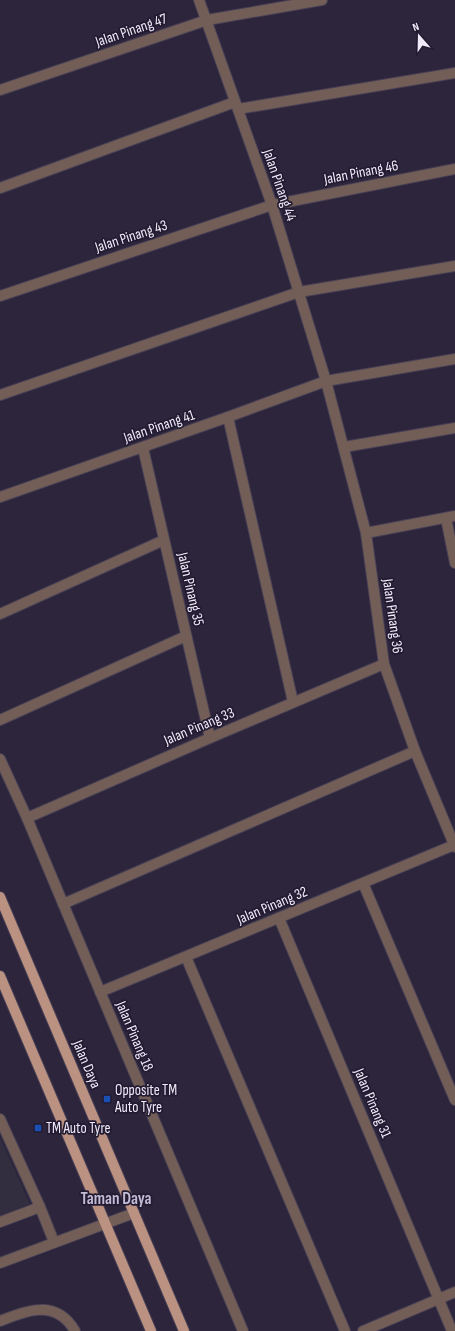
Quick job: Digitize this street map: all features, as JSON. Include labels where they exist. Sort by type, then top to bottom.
[{"type":"main road","name":"Jalan Daya","points":[[0,897],[184,1331]]},
{"type":"main road","points":[[0,976],[104,1224],[151,1331]]},
{"type":"street","name":"Jalan Pinang 44","points":[[199,0],[272,205],[326,381]]},
{"type":"street","name":"Jalan Pinang 47","points":[[0,90],[206,20],[322,0]]},
{"type":"street","points":[[0,188],[237,106],[455,73]]},
{"type":"street","name":"Jalan Pinang 46","points":[[272,205],[455,169]]},
{"type":"street","name":"Jalan Pinang 43","points":[[0,296],[272,205]]},
{"type":"street","points":[[0,395],[299,292],[455,266]]},
{"type":"street","name":"Jalan Pinang 41","points":[[0,497],[228,418],[326,381],[455,359]]},
{"type":"street","name":"Jalan Pinang 36","points":[[326,381],[366,534],[384,664],[415,751],[455,846]]},
{"type":"street","points":[[228,418],[293,702]]},
{"type":"street","points":[[344,447],[455,428]]},
{"type":"street","name":"Jalan Pinang 35","points":[[143,448],[210,738]]},
{"type":"street","points":[[366,534],[450,517],[455,563]]},
{"type":"street","points":[[0,614],[164,540]]},
{"type":"street","points":[[0,720],[186,636]]},
{"type":"street","name":"Jalan Pinang 33","points":[[27,818],[384,664]]},
{"type":"street","points":[[63,904],[415,751]]},
{"type":"street","name":"Jalan Pinang 18","points":[[0,759],[27,818],[243,1331]]},
{"type":"street","name":"Jalan Pinang 32","points":[[100,992],[455,846]]},
{"type":"street","points":[[362,883],[455,1100]]},
{"type":"street","name":"Jalan Pinang 31","points":[[279,918],[452,1331]]},
{"type":"street","points":[[186,957],[345,1331]]},
{"type":"street","points":[[0,1121],[40,1207],[54,1242]]},
{"type":"street","points":[[0,1222],[40,1207]]},
{"type":"street","points":[[0,1263],[134,1212]]},
{"type":"street","points":[[364,1331],[455,1292]]},
{"type":"street","points":[[0,1321],[34,1309],[48,1310],[60,1314],[70,1322],[75,1331]]},
{"type":"shaded area","points":[[0,1138],[30,1204],[0,1215]]},
{"type":"place","name":"Opposite TM Auto Tyre","points":[[107,1099]]},
{"type":"place","name":"TM Auto Tyre","points":[[38,1128]]},
{"type":"district","name":"Taman Daya","points":[[116,1198]]}]
